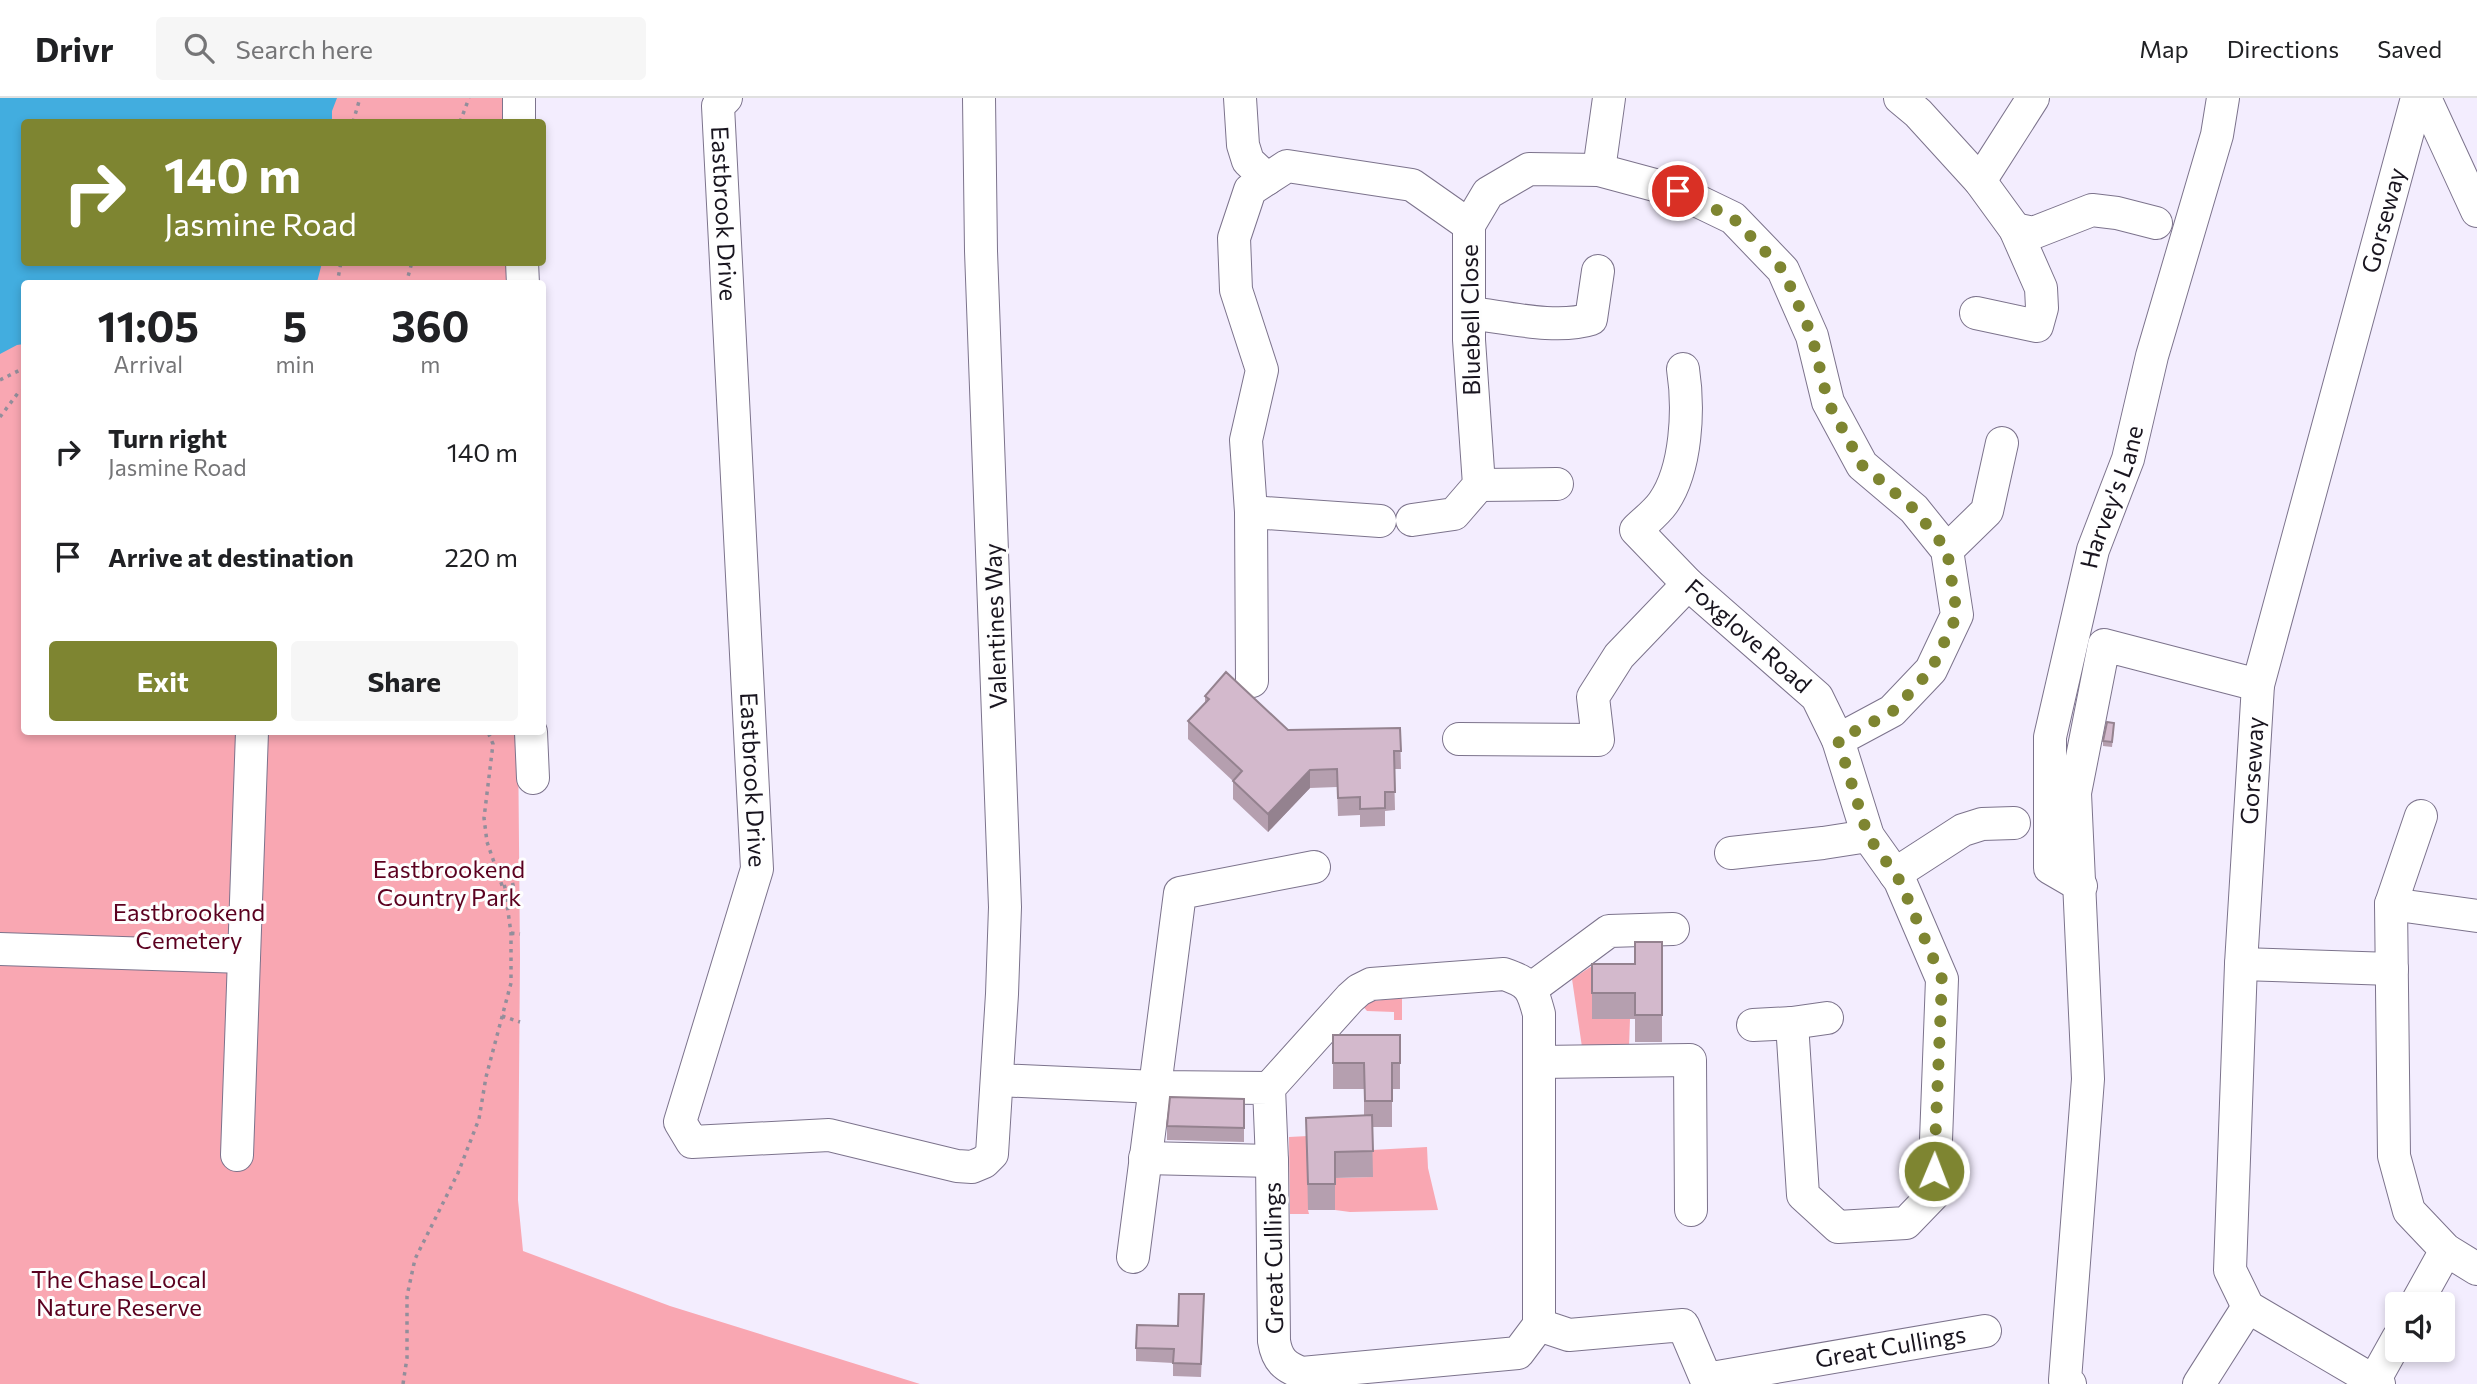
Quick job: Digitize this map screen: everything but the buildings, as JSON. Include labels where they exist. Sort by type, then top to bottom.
[{"type":"street","points":[[519,98],[519,119]]},
{"type":"street","name":"Eastbrook Drive","points":[[726,98],[718,106],[757,869],[680,1122],[692,1142],[829,1135],[957,1167],[972,1167],[984,1162],[992,1154]]},
{"type":"street","name":"Valentines Way","points":[[979,98],[981,251],[1005,907],[998,1080],[992,1154]]},
{"type":"street","points":[[1240,98],[1243,145],[1248,161],[1268,179]]},
{"type":"street","points":[[1599,170],[1609,98]]},
{"type":"street","points":[[1900,98],[1918,113],[1980,181],[2015,229],[2041,288],[2042,307],[2037,326],[1976,313]]},
{"type":"street","points":[[1980,181],[2033,98]]},
{"type":"street","name":"Harvey's Lane","points":[[2081,886],[2050,868],[2050,737],[2093,550],[2128,458],[2152,356],[2217,135],[2223,98]]},
{"type":"street","name":"Gorseway","points":[[2248,1307],[2230,1270],[2241,964],[2258,685],[2417,98]]},
{"type":"street","points":[[2426,98],[2477,211]]},
{"type":"street","points":[[1252,681],[1251,512],[1246,440],[1262,370],[1236,290],[1234,238],[1250,190],[1287,166],[1412,185],[1469,225]]},
{"type":"street","name":"Bluebell Close","points":[[1479,485],[1469,313],[1469,225],[1488,193],[1529,169],[1599,170],[1678,191],[1733,218],[1783,270],[1812,336],[1828,402],[1862,465],[1914,509],[1947,550]]},
{"type":"street","points":[[2015,229],[2033,233],[2092,210],[2156,223]]},
{"type":"street","points":[[1469,313],[1553,322],[1578,323],[1591,319],[1598,271]]},
{"type":"street","name":"Foxglove Road","points":[[1683,369],[1687,422],[1673,484],[1663,504],[1636,530],[1688,584],[1817,697],[1838,740],[1868,836],[1900,881],[1942,979],[1934,1194],[1906,1223],[1838,1227],[1803,1195],[1792,1023]]},
{"type":"street","points":[[1838,740],[1892,712],[1931,670],[1957,615],[1947,550],[1987,511],[2002,443]]},
{"type":"street","points":[[1412,520],[1454,514],[1479,485],[1557,484]]},
{"type":"street","points":[[1251,512],[1380,521]]},
{"type":"street","points":[[1459,739],[1598,740],[1594,697],[1619,656],[1688,584]]},
{"type":"street","points":[[2070,1384],[2065,1380],[2088,1079],[2075,793],[2104,645],[2258,685]]},
{"type":"street","points":[[237,1155],[252,735]]},
{"type":"street","points":[[531,735],[533,778]]},
{"type":"street","points":[[2421,816],[2391,904],[2394,1156],[2409,1211],[2446,1250],[2477,1269]]},
{"type":"street","points":[[1895,874],[1963,830],[1982,824],[2014,823]]},
{"type":"street","points":[[1731,853],[1868,836]]},
{"type":"street","points":[[1133,1257],[1180,892],[1314,867]]},
{"type":"street","points":[[2391,904],[2477,916]]},
{"type":"street","points":[[1532,988],[1609,931],[1673,929]]},
{"type":"street","points":[[0,949],[244,957]]},
{"type":"street","points":[[2241,964],[2392,969]]},
{"type":"street","points":[[998,1080],[1156,1087],[1269,1088],[1350,998],[1371,984],[1504,974],[1519,979],[1532,988],[1539,1014],[1539,1325]]},
{"type":"street","points":[[1753,1025],[1828,1018]]},
{"type":"street","points":[[1539,1062],[1689,1060],[1691,1210]]},
{"type":"street","name":"Great Cullings","points":[[1269,1088],[1274,1342],[1276,1353],[1288,1368],[1302,1373],[1518,1353],[1539,1325],[1569,1335],[1683,1325],[1706,1379],[1985,1331]]},
{"type":"street","points":[[1145,1157],[1272,1161]]},
{"type":"street","points":[[2423,1292],[2446,1250]]},
{"type":"street","points":[[2199,1384],[2248,1307],[2376,1382],[2386,1362]]},
{"type":"path","points":[[354,119],[360,98]]},
{"type":"path","points":[[461,119],[469,98]]},
{"type":"path","points":[[0,380],[21,370]]},
{"type":"path","points":[[0,417],[21,392]]},
{"type":"path","points":[[403,1384],[407,1358],[407,1296],[415,1259],[458,1173],[479,1119],[486,1077],[511,984],[511,933],[503,887],[487,842],[484,818],[493,744],[489,735]]},
{"type":"path","points":[[503,887],[519,883]]},
{"type":"path","points":[[511,933],[520,934]]},
{"type":"path","points":[[502,1016],[520,1022]]},
{"type":"green space","points":[[0,98],[511,98],[512,119],[21,119],[21,266],[513,266],[513,280],[21,280],[21,735],[518,735],[518,1200],[523,1251],[670,1306],[920,1384],[0,1384]]},
{"type":"green space","points":[[1592,966],[1592,1019],[1630,1019],[1629,1047],[1582,1047],[1572,979]]},
{"type":"green space","points":[[1402,998],[1402,1020],[1394,1020],[1394,1012],[1367,1011],[1362,1005],[1363,1002]]},
{"type":"green space","points":[[1327,1135],[1309,1214],[1290,1214],[1289,1137]]},
{"type":"green space","points":[[1427,1147],[1428,1168],[1438,1210],[1335,1210],[1335,1178],[1372,1177],[1372,1150]]},
{"type":"water","points":[[0,98],[337,98],[332,119],[21,119],[21,266],[321,266],[318,280],[21,280],[21,344],[0,354]]},
{"type":"route","points":[[1678,191],[1733,218],[1783,270],[1812,336],[1828,402],[1862,465],[1914,509],[1947,550],[1957,615],[1931,670],[1892,712],[1838,740],[1868,836],[1900,881],[1942,979],[1934,1171]]},
{"type":"park label","name":"Eastbrookend Country Park","points":[[449,884]]},
{"type":"park label","name":"Eastbrookend Cemetery","points":[[189,927]]},
{"type":"park label","name":"The Chase Local Nature Reserve","points":[[119,1294]]}]
